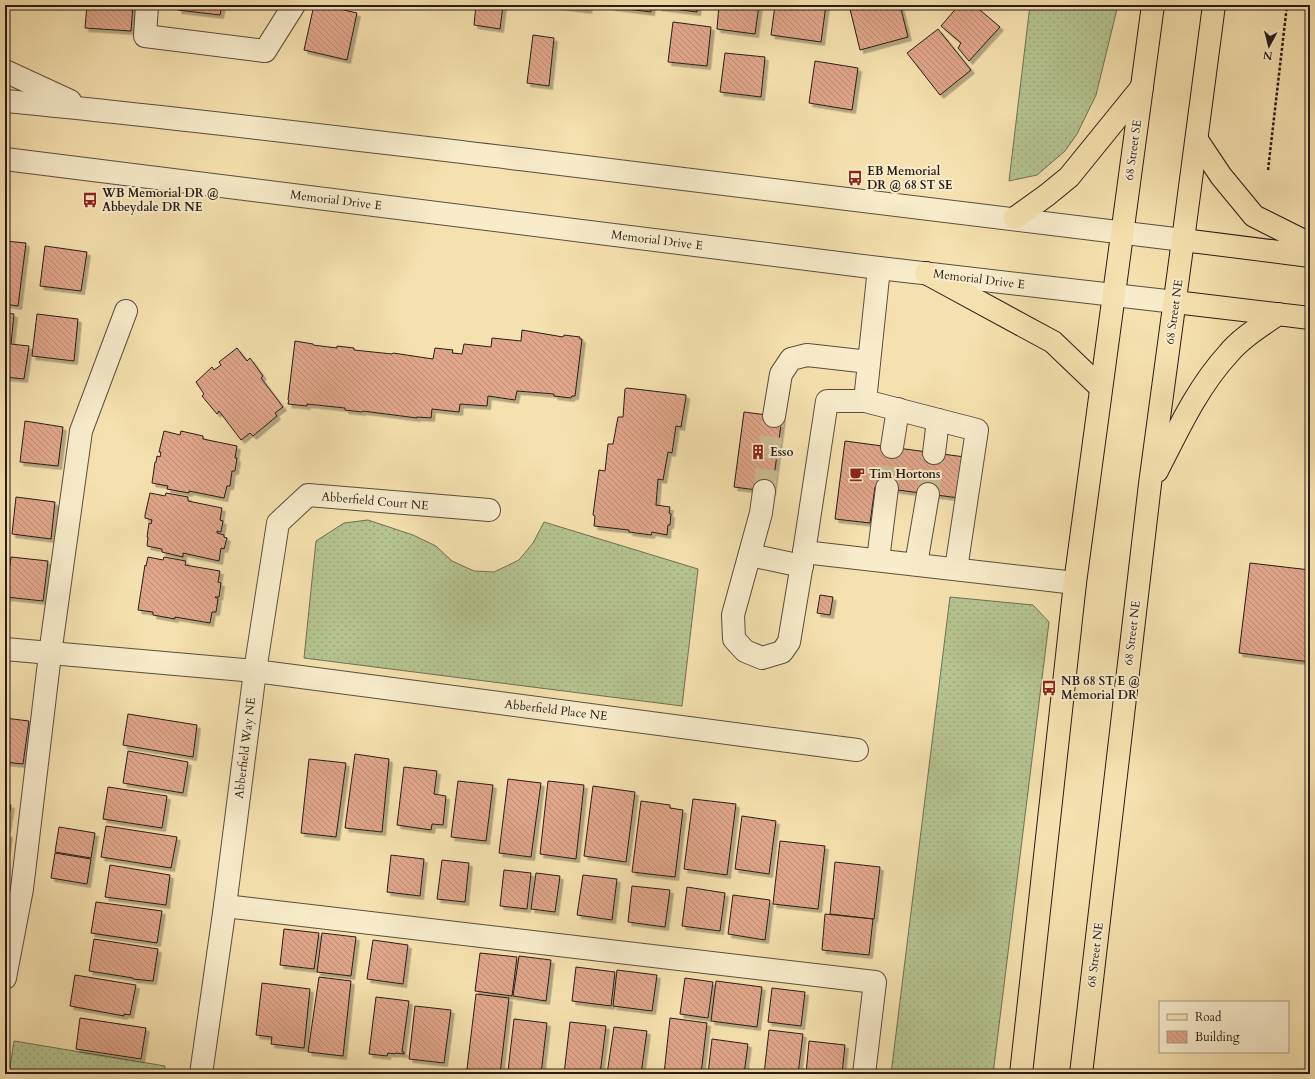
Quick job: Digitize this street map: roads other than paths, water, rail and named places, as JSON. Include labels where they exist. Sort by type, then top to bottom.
[{"type":"main road","name":"68 Street SE","points":[[1113,295],[1153,5]]},
{"type":"main road","points":[[1214,5],[1197,140],[1187,200],[1183,240],[1310,256]]},
{"type":"main road","points":[[1015,218],[1069,177],[1142,87]]},
{"type":"main road","points":[[1197,140],[1221,176],[1254,216],[1310,244]]},
{"type":"main road","name":"68 Street NE","points":[[1081,1074],[1150,484],[1183,240]]},
{"type":"main road","points":[[926,273],[1053,342],[1100,387]]},
{"type":"main road","points":[[1021,1074],[1075,583],[1113,295]]},
{"type":"main road","name":"Memorial Drive E","points":[[1175,302],[1310,318]]},
{"type":"main road","points":[[1150,484],[1196,396],[1228,353],[1245,337],[1278,314]]},
{"type":"street","points":[[148,5],[145,36],[265,51],[294,5]]},
{"type":"street","points":[[5,72],[87,108]]},
{"type":"street","points":[[5,101],[87,108],[1015,218],[1183,240]]},
{"type":"street","name":"Memorial Drive E","points":[[5,159],[879,268],[1175,302]]},
{"type":"street","points":[[864,400],[879,268]]},
{"type":"street","points":[[5,978],[22,889],[50,654],[81,431],[126,311]]},
{"type":"street","points":[[774,416],[781,374],[791,359],[807,355],[869,362]]},
{"type":"street","points":[[764,491],[761,513],[733,615],[734,639],[746,651],[762,658],[782,652],[789,642],[827,401],[864,400],[977,430],[956,569]]},
{"type":"street","points":[[892,447],[898,410]]},
{"type":"street","points":[[934,453],[938,420]]},
{"type":"street","points":[[878,560],[887,488]]},
{"type":"street","points":[[916,564],[928,494]]},
{"type":"street","name":"Abberfield Court NE","points":[[255,671],[278,523],[308,495],[489,510]]},
{"type":"street","points":[[750,555],[803,559],[878,560],[1075,583]]},
{"type":"street","points":[[5,649],[255,671]]},
{"type":"street","name":"Abberfield Place NE","points":[[255,671],[857,750]]},
{"type":"street","name":"Abberfield Way NE","points":[[201,1074],[225,906],[255,671]]},
{"type":"street","points":[[225,906],[875,982],[864,1074]]},
{"type":"tunnel","points":[[764,491],[774,416]]},
{"type":"tunnel","points":[[887,488],[892,447]]},
{"type":"tunnel","points":[[928,494],[934,453]]},
{"type":"place","name":"EB Memorial DR @ 68 ST SE","points":[[855,178]]},
{"type":"place","name":"WB Memorial DR @ Abbeydale DR NE","points":[[90,200]]},
{"type":"place","name":"Esso","points":[[758,452]]},
{"type":"place","name":"Tim Hortons","points":[[857,474]]},
{"type":"place","name":"NB 68 ST E @ Memorial DR","points":[[1049,688]]}]
